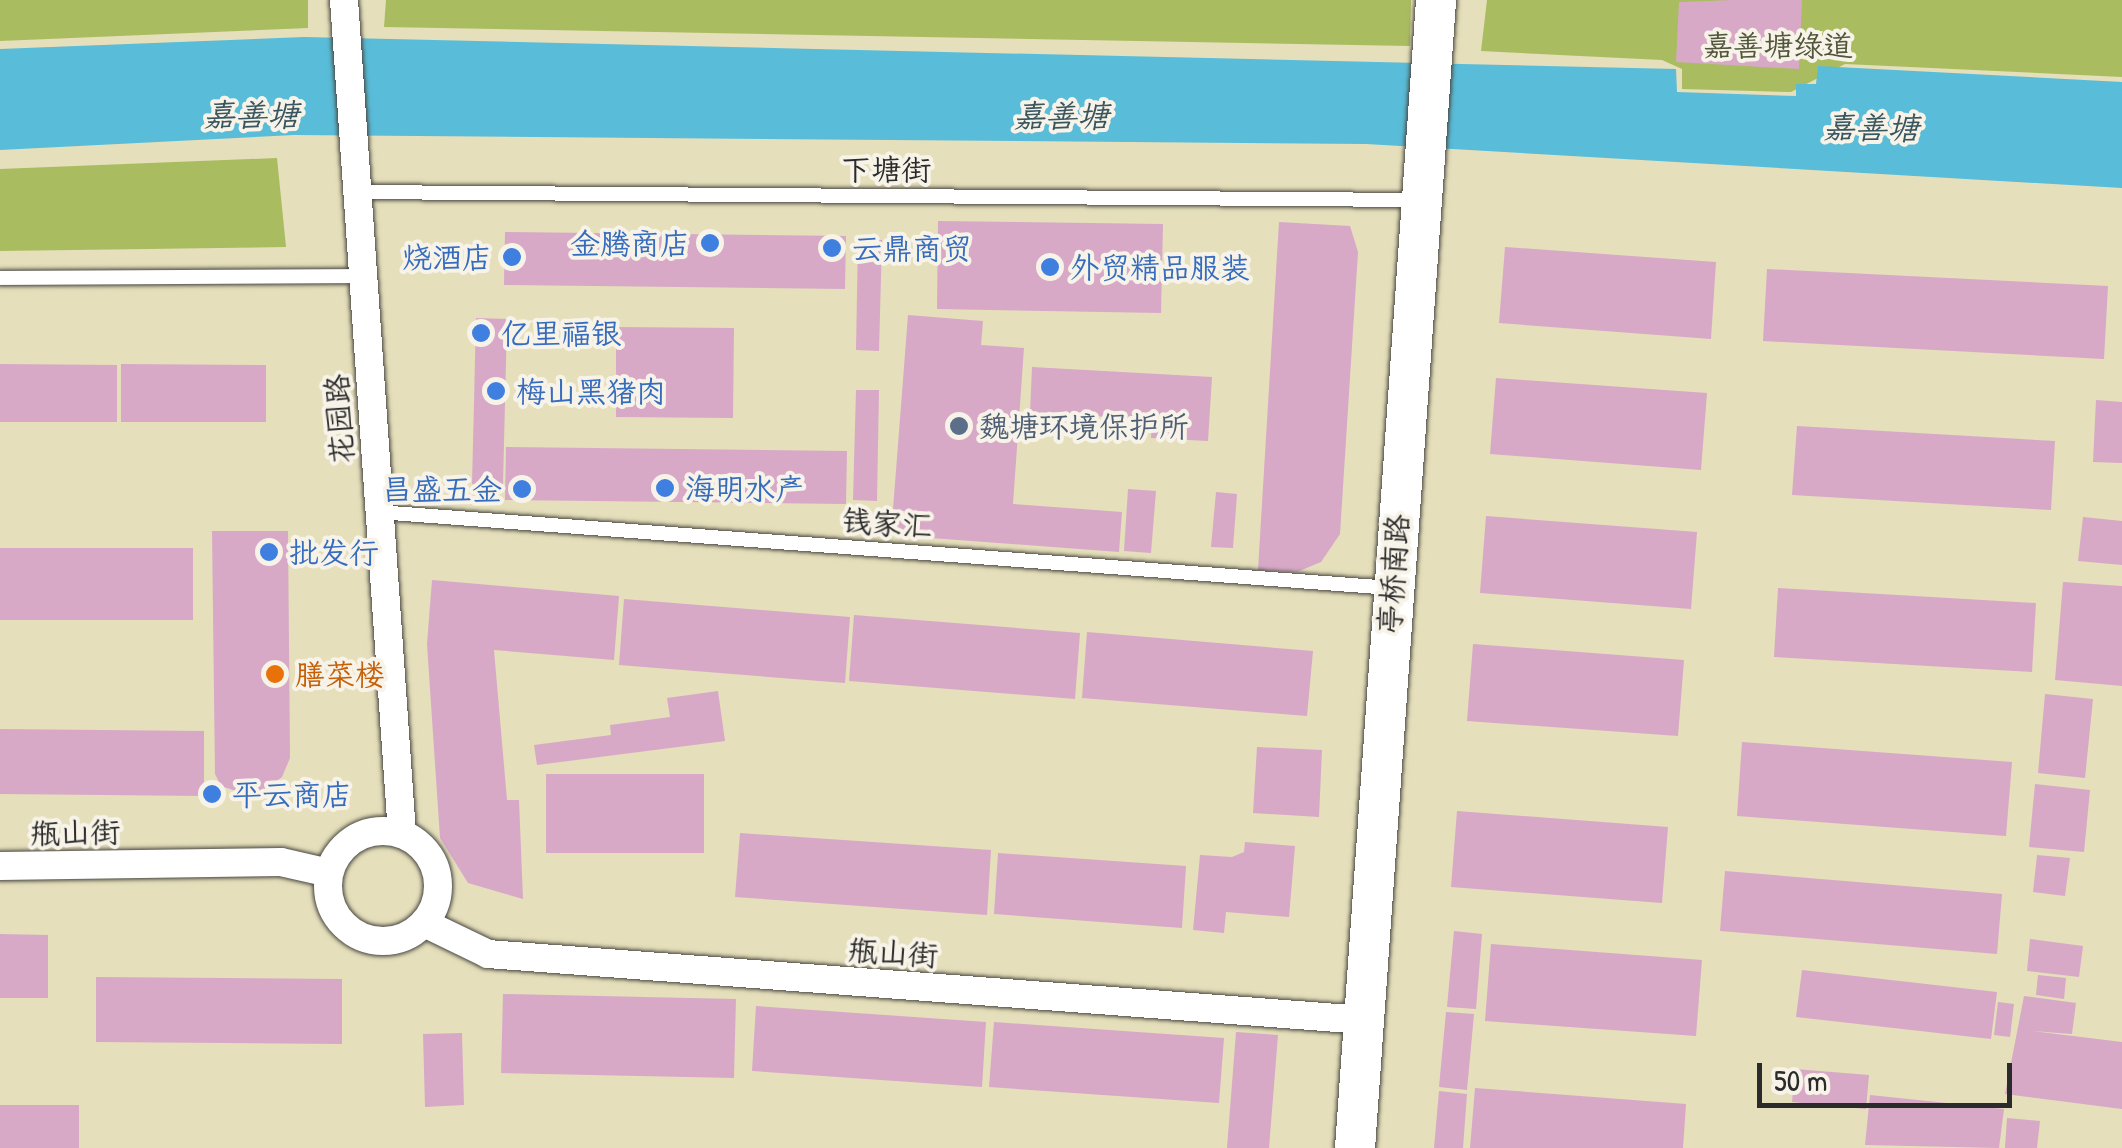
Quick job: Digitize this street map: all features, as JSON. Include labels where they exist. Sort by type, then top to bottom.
[{"type":"street","name":"花园路","points":[[344,6],[354,192],[402,834]]},
{"type":"street","name":"亭桥南路","points":[[1355,1148],[1418,200],[1436,9]]},
{"type":"street","points":[[384,830],[402,834],[429,856],[436,872],[434,908],[424,923],[393,940],[358,935],[332,909],[329,872],[349,842],[384,830]]},
{"type":"street","name":"甁山街","points":[[0,866],[281,862],[329,872]]},
{"type":"street","name":"甁山街","points":[[424,923],[488,954],[1364,1020]]},
{"type":"lane","name":"下塘街","points":[[354,192],[1418,200]]},
{"type":"lane","points":[[0,278],[362,276]]},
{"type":"lane","name":"钱家汇","points":[[378,512],[1392,588]]},
{"type":"green space","points":[[0,0],[308,0],[308,28],[0,41]]},
{"type":"green space","points":[[386,0],[1411,0],[1410,46],[384,27]]},
{"type":"green space","name":"嘉善塘绿道","points":[[1487,0],[2122,0],[2122,77],[1845,64],[1791,92],[1682,89],[1682,69],[1662,60],[1481,51]]},
{"type":"green space","points":[[277,158],[286,247],[0,251],[0,169]]},
{"type":"water","name":"嘉善塘","points":[[304,37],[1676,69],[1677,92],[1796,96],[1796,84],[1816,84],[1818,66],[2122,82],[2122,188],[1366,144],[294,135],[0,150],[0,49]]},
{"type":"building","points":[[1802,0],[1799,69],[1676,62],[1679,2]]},
{"type":"building","name":"外贸精品服装","points":[[938,221],[1163,224],[1161,313],[937,309]]},
{"type":"building","points":[[1279,222],[1350,226],[1358,252],[1340,534],[1321,562],[1297,572],[1258,570]]},
{"type":"building","points":[[505,232],[846,236],[845,289],[504,285]]},
{"type":"building","points":[[858,239],[882,240],[879,351],[856,350]]},
{"type":"building","points":[[1505,247],[1716,262],[1711,339],[1499,323]]},
{"type":"building","points":[[1767,269],[2108,286],[2104,359],[1763,341]]},
{"type":"building","name":"魏塘环境保护所","points":[[908,315],[983,321],[981,345],[1024,348],[1013,504],[1122,512],[1119,552],[891,535]]},
{"type":"building","points":[[476,318],[507,319],[503,484],[472,484]]},
{"type":"building","points":[[616,327],[734,328],[733,418],[616,417]]},
{"type":"building","points":[[0,364],[117,365],[117,422],[0,422]]},
{"type":"building","points":[[121,364],[266,365],[266,422],[121,422]]},
{"type":"building","points":[[1032,367],[1212,377],[1208,441],[1151,438],[1152,419],[1030,413]]},
{"type":"building","points":[[1496,378],[1707,393],[1701,470],[1490,454]]},
{"type":"building","points":[[856,390],[879,390],[877,501],[853,500]]},
{"type":"building","points":[[2096,400],[2122,402],[2122,463],[2093,462]]},
{"type":"building","points":[[1797,426],[2055,441],[2051,510],[1792,495]]},
{"type":"building","points":[[506,447],[847,451],[846,504],[505,500]]},
{"type":"building","points":[[1128,489],[1156,491],[1151,553],[1124,551]]},
{"type":"building","points":[[1216,492],[1237,494],[1233,548],[1211,547]]},
{"type":"building","points":[[1486,516],[1697,532],[1691,609],[1480,593]]},
{"type":"building","points":[[2083,517],[2122,521],[2122,565],[2078,561]]},
{"type":"building","points":[[212,531],[288,531],[290,758],[282,777],[263,791],[239,792],[221,786],[215,774]]},
{"type":"building","points":[[0,548],[193,548],[193,620],[0,620]]},
{"type":"building","points":[[432,580],[619,596],[614,660],[494,650],[507,800],[519,800],[523,899],[468,883],[440,838],[427,644]]},
{"type":"building","points":[[2063,582],[2122,586],[2122,686],[2055,680]]},
{"type":"building","points":[[1778,588],[2036,603],[2032,672],[1774,657]]},
{"type":"building","points":[[624,599],[850,617],[845,683],[619,665]]},
{"type":"building","points":[[854,615],[1080,633],[1075,699],[849,681]]},
{"type":"building","points":[[1087,632],[1313,651],[1307,716],[1082,698]]},
{"type":"building","points":[[1473,644],[1684,660],[1678,736],[1467,721]]},
{"type":"building","points":[[718,691],[725,741],[537,765],[534,745],[611,735],[610,725],[670,717],[667,698]]},
{"type":"building","points":[[2045,694],[2093,699],[2085,778],[2038,773]]},
{"type":"building","points":[[0,729],[204,731],[204,796],[0,794]]},
{"type":"building","points":[[1742,742],[2012,762],[2006,836],[1737,816]]},
{"type":"building","points":[[1257,747],[1322,750],[1319,817],[1253,813]]},
{"type":"building","points":[[546,774],[704,774],[704,853],[546,853]]},
{"type":"building","points":[[2035,784],[2090,790],[2084,852],[2029,847]]},
{"type":"building","points":[[1457,811],[1668,827],[1662,903],[1451,887]]},
{"type":"building","points":[[740,833],[991,850],[987,915],[735,897]]},
{"type":"building","points":[[1245,842],[1295,846],[1289,917],[1226,912],[1224,933],[1193,930],[1200,855],[1232,857],[1244,852]]},
{"type":"building","points":[[998,853],[1186,866],[1182,928],[994,914]]},
{"type":"building","points":[[2037,855],[2070,858],[2065,896],[2033,892]]},
{"type":"building","points":[[1725,871],[2002,894],[1997,954],[1720,931]]},
{"type":"building","points":[[1454,931],[1482,934],[1476,1009],[1447,1007]]},
{"type":"building","points":[[0,934],[48,935],[48,998],[0,998]]},
{"type":"building","points":[[2030,939],[2083,946],[2079,977],[2027,971]]},
{"type":"building","points":[[1491,944],[1702,960],[1696,1036],[1485,1021]]},
{"type":"building","points":[[1802,970],[1997,992],[1991,1039],[1796,1017]]},
{"type":"building","points":[[2038,975],[2066,978],[2064,999],[2036,995]]},
{"type":"building","points":[[96,977],[342,979],[342,1044],[96,1042]]},
{"type":"building","points":[[503,994],[736,999],[734,1078],[501,1073]]},
{"type":"building","points":[[2024,996],[2076,1003],[2072,1034],[2031,1031],[2122,1042],[2122,1109],[2005,1094]]},
{"type":"building","points":[[1998,1002],[2014,1004],[2010,1037],[1994,1035]]},
{"type":"building","points":[[756,1006],[986,1022],[982,1087],[752,1071]]},
{"type":"building","points":[[1446,1012],[1474,1014],[1467,1090],[1439,1087]]},
{"type":"building","points":[[994,1022],[1224,1038],[1219,1103],[989,1087]]},
{"type":"building","points":[[1236,1032],[1278,1035],[1269,1148],[1227,1148]]},
{"type":"building","points":[[462,1033],[464,1105],[425,1107],[423,1034]]},
{"type":"building","points":[[1795,1069],[1869,1075],[1866,1109],[1792,1102]]},
{"type":"building","points":[[1475,1088],[1686,1104],[1683,1148],[1470,1148]]},
{"type":"building","points":[[1439,1091],[1467,1094],[1463,1148],[1434,1148]]},
{"type":"building","points":[[1870,1095],[2004,1109],[1999,1148],[1865,1145]]},
{"type":"building","points":[[0,1105],[79,1105],[79,1148],[0,1148]]},
{"type":"building","points":[[2007,1118],[2040,1121],[2037,1148],[2005,1148]]},
{"type":"place","name":"金腾商店","points":[[710,243]]},
{"type":"place","name":"云鼎商贸","points":[[832,248]]},
{"type":"place","name":"烧酒店","points":[[512,257]]},
{"type":"place","name":"外贸精品服装","points":[[1050,267]]},
{"type":"place","name":"亿里福银","points":[[481,333]]},
{"type":"place","name":"梅山黑猪肉","points":[[496,391]]},
{"type":"place","name":"魏塘环境保护所","points":[[959,426]]},
{"type":"place","name":"海明水产","points":[[665,488]]},
{"type":"place","name":"昌盛五金","points":[[522,489]]},
{"type":"place","name":"批发行","points":[[269,552]]},
{"type":"place","name":"膳菜楼","points":[[275,674]]},
{"type":"place","name":"平云商店","points":[[212,794]]}]
